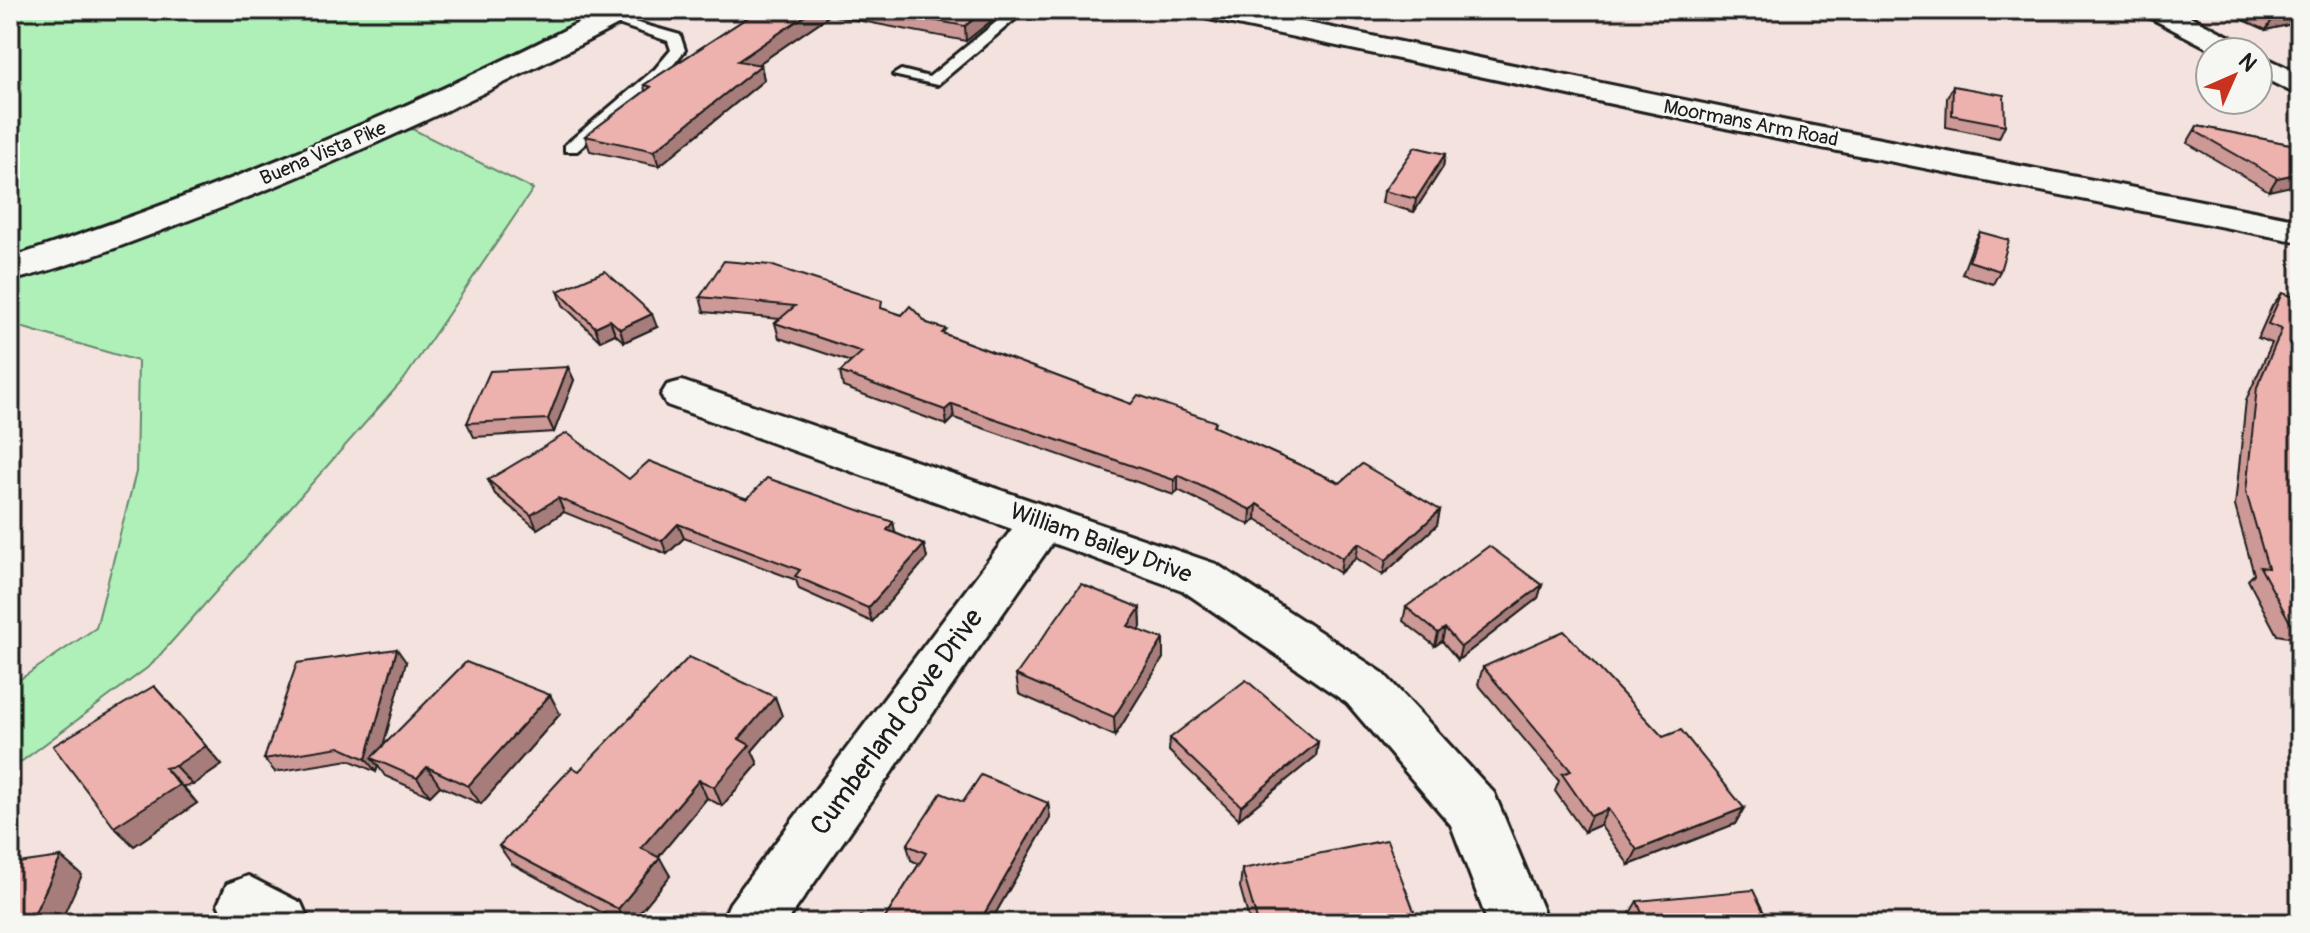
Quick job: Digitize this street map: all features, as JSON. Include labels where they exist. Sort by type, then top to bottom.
[{"type":"street","name":"Moormans Arm Road","points":[[1204,10],[1787,131],[2300,231]]},
{"type":"street","points":[[2157,10],[2207,36]]},
{"type":"street","name":"Buena Vista Pike","points":[[10,270],[275,175],[512,71],[618,14]]},
{"type":"street","points":[[2274,72],[2300,87]]},
{"type":"street","name":"William Bailey Drive","points":[[682,395],[1199,577],[1365,688],[1474,811],[1518,923]]},
{"type":"street","name":"Cumberland Cove Drive","points":[[751,923],[1042,522]]},
{"type":"lane","points":[[901,75],[932,82],[1019,10]]},
{"type":"lane","points":[[571,148],[660,72],[678,50],[675,38],[618,14]]},
{"type":"green space","points":[[10,10],[598,10],[611,17],[398,122],[533,189],[405,378],[151,665],[10,770],[10,686],[96,628],[136,472],[138,361],[10,324],[10,286],[30,264],[10,270]]},
{"type":"building","points":[[759,10],[813,10],[738,61],[761,65],[654,151],[585,136],[651,87],[644,85]]},
{"type":"building","points":[[877,10],[986,10],[965,26]]},
{"type":"building","points":[[2248,10],[2300,10],[2300,14],[2272,20]]},
{"type":"building","points":[[1953,86],[2004,95],[2005,125],[1952,115]]},
{"type":"building","points":[[2197,126],[2300,146],[2300,173],[2277,178],[2195,131]]},
{"type":"building","points":[[1415,147],[1445,154],[1416,199],[1384,191]]},
{"type":"building","points":[[1980,232],[2009,240],[2000,271],[1969,261]]},
{"type":"building","points":[[724,261],[770,265],[882,301],[881,308],[902,315],[910,306],[927,323],[946,329],[942,333],[1131,404],[1138,395],[1216,422],[1213,426],[1340,483],[1362,464],[1440,510],[1386,560],[1359,543],[1342,558],[1257,504],[1251,510],[1178,475],[1174,480],[952,404],[945,410],[840,372],[862,352],[775,323],[795,306],[700,297]]},
{"type":"building","points":[[605,271],[652,314],[620,329],[610,320],[595,327],[558,291]]},
{"type":"building","points":[[2282,293],[2300,299],[2300,623],[2290,622],[2260,567],[2268,568],[2246,492],[2257,387],[2282,329],[2268,324]]},
{"type":"building","points":[[568,367],[548,419],[467,423],[490,371]]},
{"type":"building","points":[[567,433],[629,479],[649,461],[747,499],[767,478],[893,522],[887,530],[924,545],[868,608],[795,576],[800,570],[678,524],[662,541],[558,498],[531,515],[488,480]]},
{"type":"building","points":[[1489,546],[1542,585],[1461,647],[1445,628],[1438,633],[1406,607]]},
{"type":"building","points":[[1081,584],[1140,608],[1128,626],[1163,639],[1114,717],[1016,675]]},
{"type":"building","points":[[1564,631],[1663,737],[1681,730],[1744,808],[1637,850],[1608,809],[1591,816],[1562,774],[1571,771],[1483,667]]},
{"type":"building","points":[[397,649],[366,759],[339,747],[264,759],[297,663]]},
{"type":"building","points":[[689,657],[775,697],[739,739],[750,745],[714,787],[699,780],[641,848],[660,858],[618,909],[499,846],[572,767],[579,771]]},
{"type":"building","points":[[466,662],[550,695],[468,786],[427,767],[417,778],[371,758]]},
{"type":"building","points":[[1246,680],[1318,742],[1241,806],[1170,738]]},
{"type":"building","points":[[154,686],[206,746],[175,766],[165,768],[179,785],[114,827],[53,746]]},
{"type":"building","points":[[981,775],[1048,803],[980,921],[985,923],[882,923],[926,853],[907,845],[941,793],[963,802]]},
{"type":"building","points":[[1387,840],[1417,919],[1396,923],[1258,923],[1242,869]]},
{"type":"building","points":[[61,857],[30,923],[10,923],[10,864]]},
{"type":"building","points":[[1753,890],[1769,923],[1646,923],[1637,901]]},
{"type":"building","points":[[860,916],[875,923],[855,923]]}]
